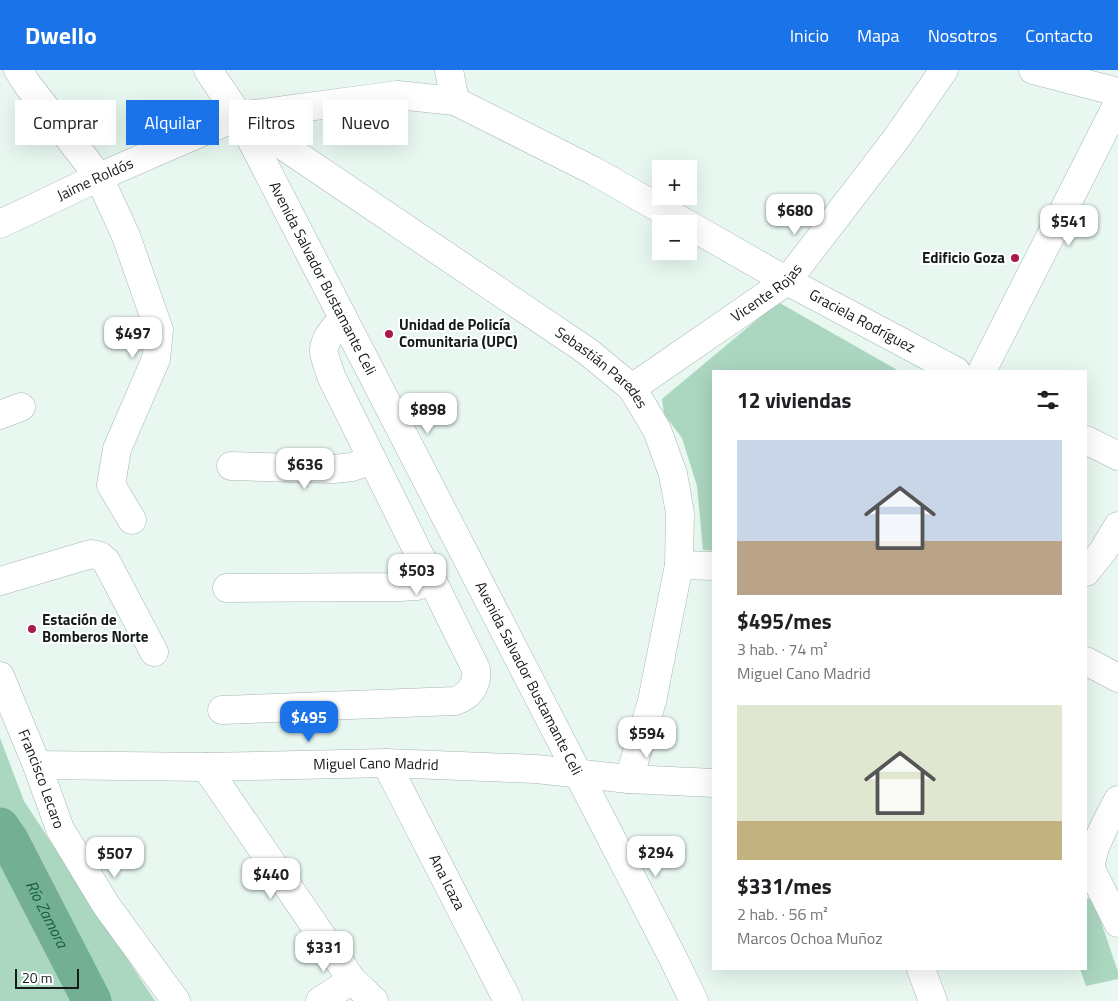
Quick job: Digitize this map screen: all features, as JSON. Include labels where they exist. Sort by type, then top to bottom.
[{"type":"street","points":[[18,70],[99,177],[126,236],[159,330],[156,359],[117,449],[111,485],[132,520]]},
{"type":"street","name":"Avenida Salvador Bustamante Celi","points":[[208,70],[229,101]]},
{"type":"street","name":"Avenida Salvador Bustamante Celi","points":[[232,70],[237,100]]},
{"type":"street","points":[[450,70],[455,101]]},
{"type":"street","name":"Vicente Rojas","points":[[632,388],[787,281],[896,140],[944,70]]},
{"type":"street","points":[[1033,70],[1118,92]]},
{"type":"street","name":"Jaime Roldós","points":[[313,106],[397,95],[455,101]]},
{"type":"street","name":"Graciela Rodríguez","points":[[455,101],[594,171],[672,215]]},
{"type":"street","points":[[983,370],[1118,103]]},
{"type":"street","name":"Jaime Roldós","points":[[0,224],[99,177],[229,120]]},
{"type":"street","name":"Avenida Salvador Bustamante Celi","points":[[254,145],[694,1001]]},
{"type":"street","name":"Sebastián Paredes","points":[[282,145],[587,351],[632,388],[657,430],[673,474],[680,513],[680,566],[652,702],[629,779]]},
{"type":"street","name":"Graciela Rodríguez","points":[[697,229],[787,281],[954,370]]},
{"type":"street","points":[[222,710],[455,701],[467,696],[475,684],[476,669],[331,376],[324,352],[327,338],[343,317]]},
{"type":"street","points":[[1087,440],[1118,456]]},
{"type":"street","points":[[231,466],[334,469],[352,467],[372,460]]},
{"type":"street","points":[[1087,571],[1103,551],[1118,526]]},
{"type":"street","points":[[0,581],[91,554],[100,556],[106,561],[154,652]]},
{"type":"street","points":[[680,566],[712,566]]},
{"type":"street","points":[[227,588],[400,587],[418,586],[433,581]]},
{"type":"street","points":[[1087,662],[1118,678]]},
{"type":"street","name":"Francisco Lecaro","points":[[0,676],[37,766],[60,829],[106,905],[176,1001]]},
{"type":"street","name":"Miguel Cano Madrid","points":[[37,766],[206,767],[386,763],[536,769],[629,779],[712,783]]},
{"type":"street","name":"Ana Icaza","points":[[386,763],[508,1001]]},
{"type":"street","points":[[206,767],[352,980],[374,1001]]},
{"type":"street","points":[[1118,800],[1104,825],[1088,867],[1118,924]]},
{"type":"street","points":[[920,970],[933,1001]]},
{"type":"street","points":[[320,1001],[352,980]]},
{"type":"green space","points":[[778,302],[897,370],[712,370],[712,551],[703,550],[697,486],[682,438],[664,414],[662,399]]},
{"type":"green space","points":[[0,738],[24,801],[155,1001],[0,1001]]},
{"type":"green space","points":[[1093,898],[1118,972],[1118,979],[1086,986],[1080,970],[1087,970],[1087,899]]},
{"type":"waterway","name":"Río Zamora","points":[[0,827],[9,840],[92,1001]]},
{"type":"place","name":"Edificio Goza","points":[[1015,258]]},
{"type":"place","name":"Unidad de Policía Comunitaria (UPC)","points":[[389,334]]},
{"type":"place","name":"Estación de Bomberos Norte","points":[[32,629]]}]
